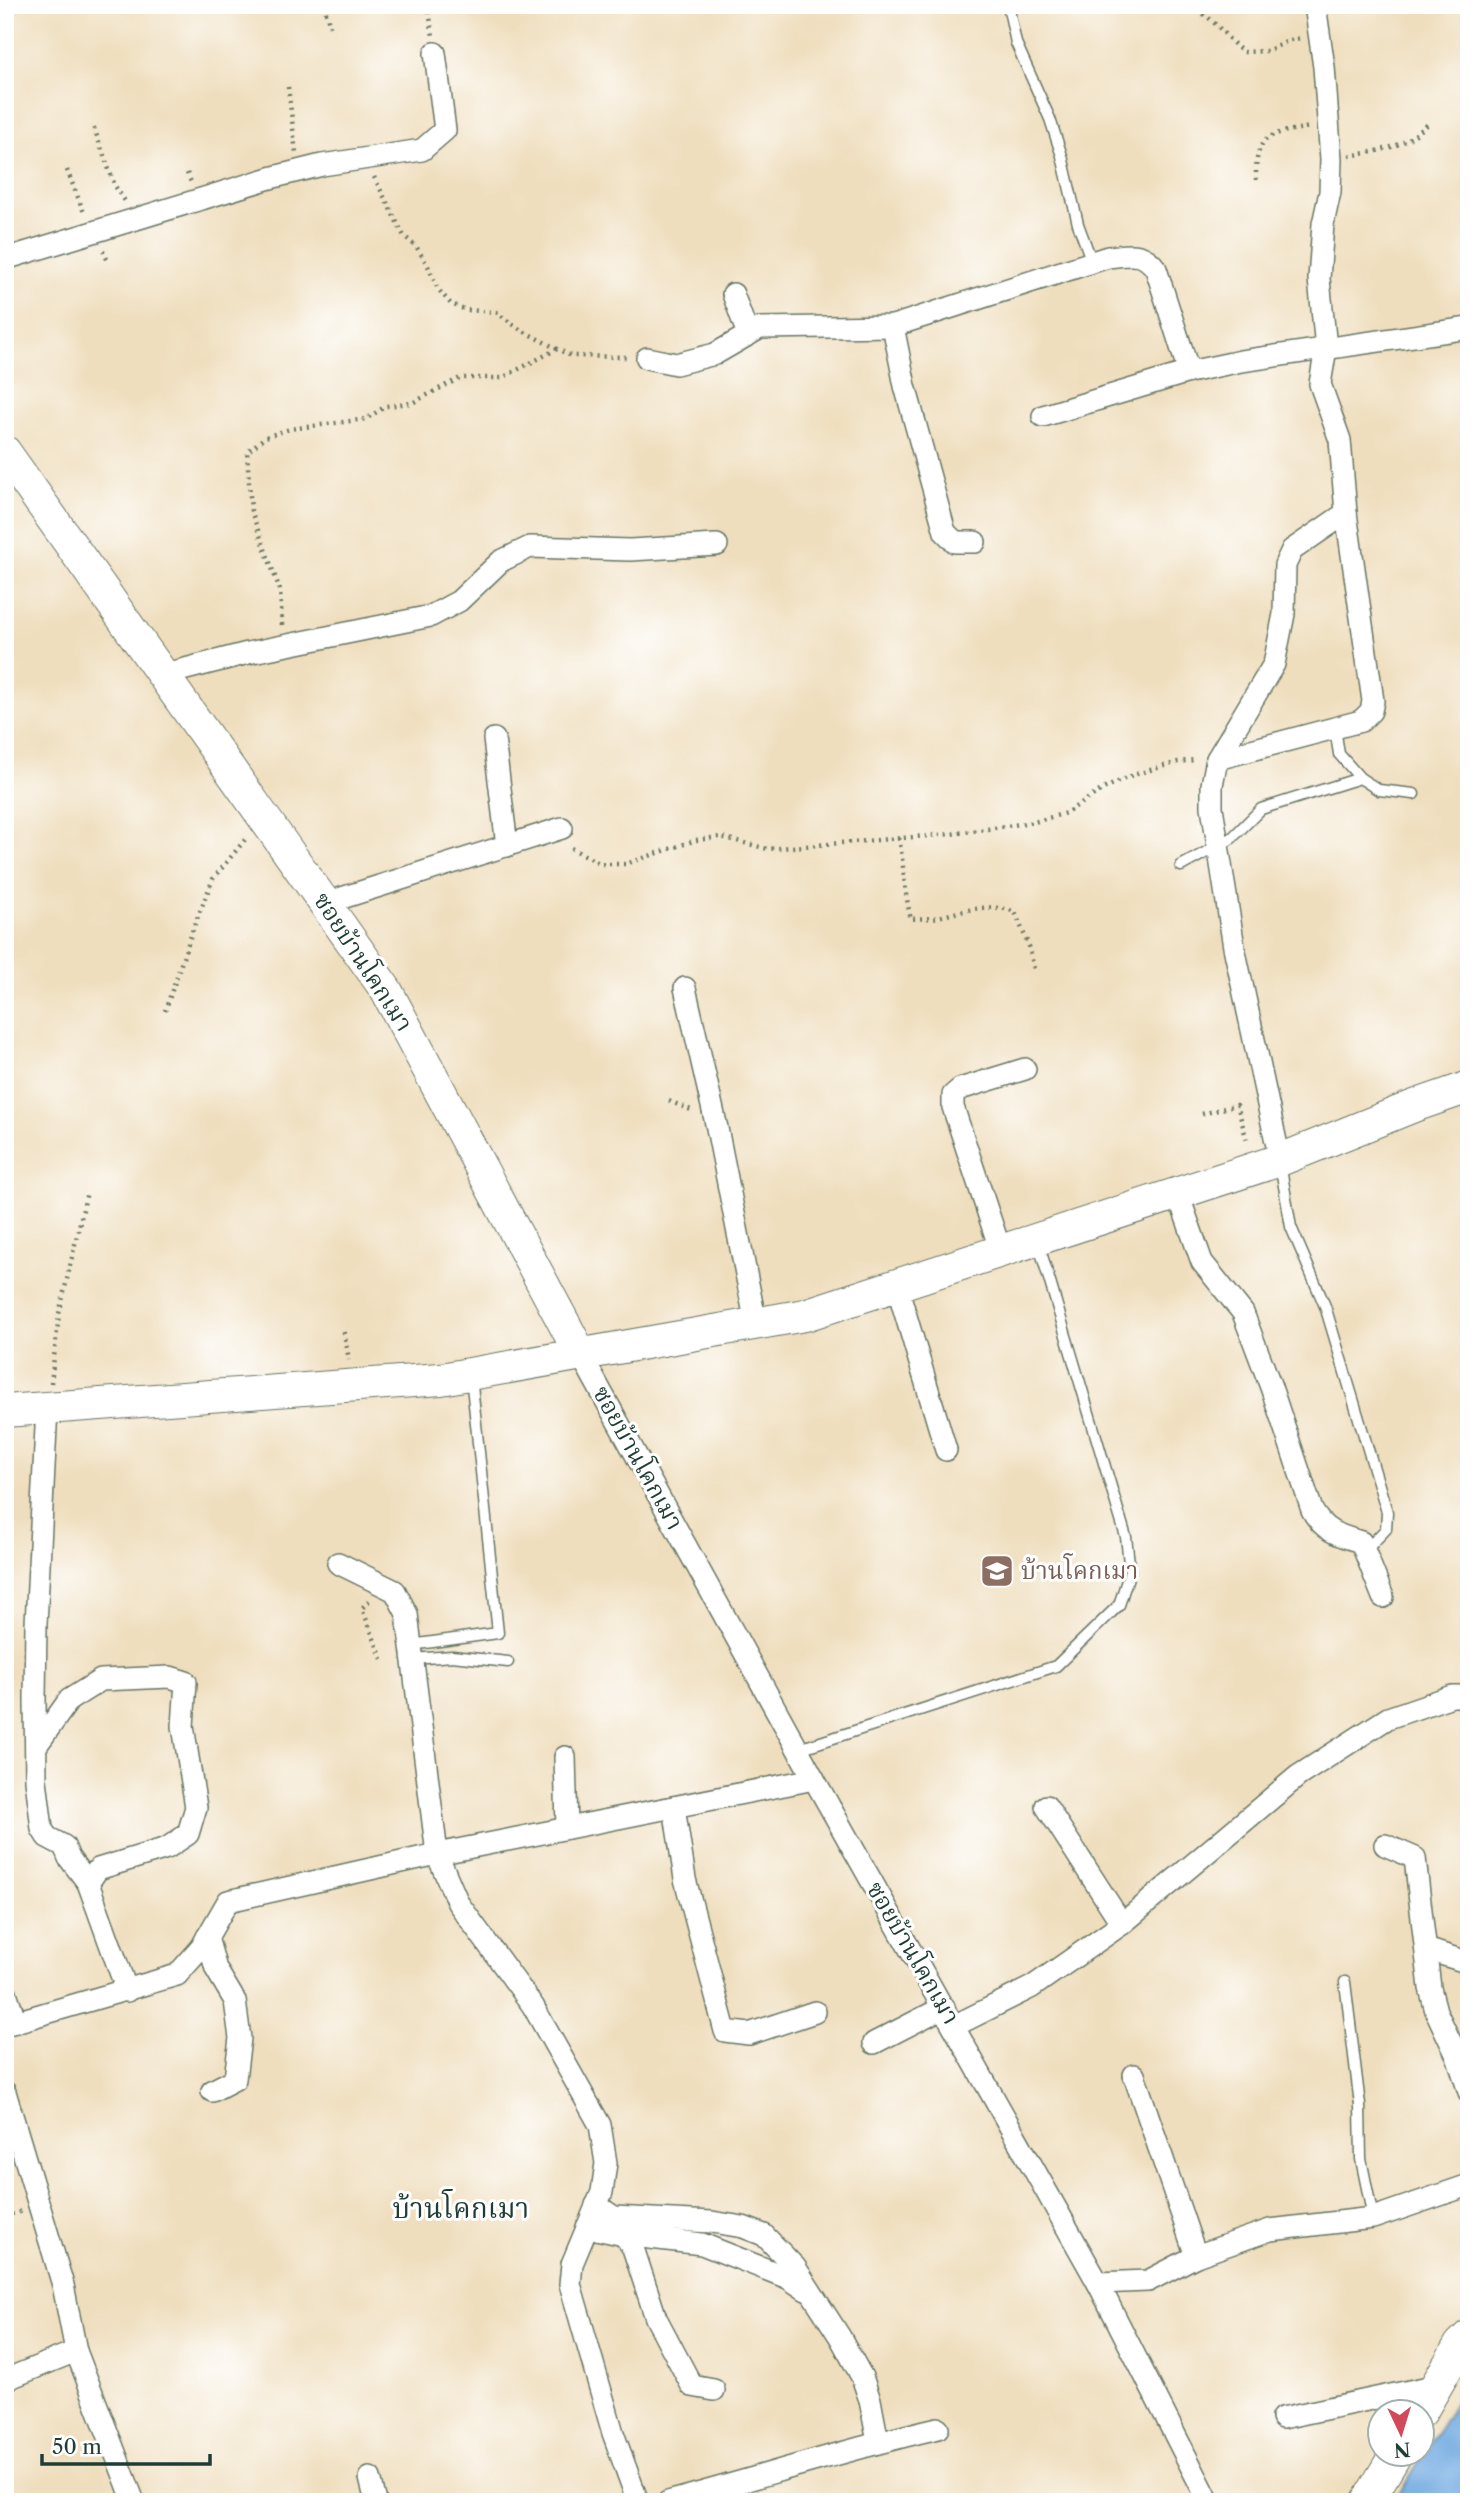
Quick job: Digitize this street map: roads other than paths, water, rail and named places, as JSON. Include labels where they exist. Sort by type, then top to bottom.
[{"type":"street","points":[[1217,759],[1361,721],[1371,711],[1373,701],[1346,513],[1340,440],[1320,384],[1326,348],[1319,279],[1322,225],[1330,192],[1331,159],[1315,5]]},
{"type":"street","points":[[5,259],[298,171],[422,149],[445,130],[435,52]]},
{"type":"street","points":[[647,358],[676,364],[715,354],[760,328],[893,326],[1108,257],[1136,255],[1150,260],[1156,269],[1189,372]]},
{"type":"street","points":[[733,294],[748,335]]},
{"type":"street","points":[[893,326],[905,386],[945,532],[955,542],[975,542]]},
{"type":"street","points":[[1042,416],[1189,372],[1326,348],[1469,328]]},
{"type":"street","name":"ซอยบ้านโคกเมา","points":[[5,452],[386,990],[581,1355],[814,1779],[1098,2283],[1209,2502]]},
{"type":"street","points":[[1268,1164],[1217,848],[1212,785],[1217,759],[1274,664],[1284,614],[1285,565],[1292,550],[1346,513]]},
{"type":"street","points":[[162,675],[284,646],[431,616],[459,601],[501,561],[530,547],[629,550],[717,545]]},
{"type":"street","points":[[494,739],[507,846]]},
{"type":"street","points":[[326,903],[562,828]]},
{"type":"street","points":[[685,988],[717,1128],[756,1324]]},
{"type":"street","points":[[1001,1252],[953,1107],[953,1095],[960,1089],[1025,1069]]},
{"type":"street","points":[[5,1411],[441,1379],[805,1315],[1268,1164],[1469,1087]]},
{"type":"street","points":[[1178,1194],[1202,1262],[1243,1313],[1312,1510],[1320,1524],[1338,1535],[1361,1542],[1382,1597]]},
{"type":"street","points":[[897,1286],[946,1450]]},
{"type":"street","points":[[47,1408],[36,1624],[36,1780],[42,1829],[47,1837],[64,1846],[69,1858],[88,1883],[127,1991]]},
{"type":"street","points":[[338,1563],[395,1591],[407,1614],[437,1854],[458,1903],[533,2006],[600,2125],[606,2163],[602,2192],[572,2264],[570,2284],[613,2433],[638,2502]]},
{"type":"street","points":[[37,1745],[69,1700],[101,1680],[170,1677],[186,1682],[183,1726],[196,1807],[188,1834],[167,1848],[98,1869],[88,1883]]},
{"type":"street","points":[[874,2042],[1032,1987],[1122,1924],[1298,1776],[1388,1718],[1452,1696],[1469,1696]]},
{"type":"street","points":[[565,1757],[567,1828]]},
{"type":"street","points":[[5,1990],[11,2023],[177,1975],[207,1937],[228,1901],[437,1854],[814,1779]]},
{"type":"street","points":[[1046,1806],[1122,1924]]},
{"type":"street","points":[[674,1807],[685,1879],[724,2031],[749,2034],[815,2012]]},
{"type":"street","points":[[1385,1845],[1415,1858],[1430,1988],[1436,2011],[1467,2077]]},
{"type":"street","points":[[207,1937],[216,1969],[235,2001],[240,2038],[235,2079],[212,2091]]},
{"type":"street","points":[[1426,1949],[1469,1963]]},
{"type":"street","points":[[1134,2076],[1196,2256]]},
{"type":"street","points":[[5,2092],[63,2285],[76,2351],[134,2502]]},
{"type":"street","points":[[1098,2283],[1149,2281],[1196,2256],[1270,2230],[1373,2218],[1469,2185]]},
{"type":"street","points":[[596,2205],[614,2217],[712,2222],[743,2227],[764,2235],[795,2267],[862,2377],[870,2399],[878,2442]]},
{"type":"street","points":[[587,2227],[624,2235],[702,2244],[788,2278],[813,2295]]},
{"type":"street","points":[[624,2235],[633,2248],[656,2318],[692,2386],[714,2390]]},
{"type":"street","points":[[1430,2398],[1460,2345],[1469,2336]]},
{"type":"street","points":[[5,2380],[76,2351]]},
{"type":"street","points":[[1282,2418],[1438,2385]]},
{"type":"street","points":[[668,2502],[878,2442],[938,2428]]},
{"type":"street","points":[[1367,2502],[1388,2468]]},
{"type":"street","points":[[370,2478],[376,2502]]},
{"type":"lane","points":[[1007,5],[1016,43],[1062,156],[1078,224],[1092,262]]},
{"type":"lane","points":[[1335,728],[1339,754],[1360,778],[1380,790],[1414,794]]},
{"type":"lane","points":[[1181,866],[1232,838],[1261,809],[1360,778]]},
{"type":"lane","points":[[1268,1164],[1325,1306],[1387,1512],[1386,1529],[1364,1552]]},
{"type":"lane","points":[[799,1749],[1056,1666],[1119,1605],[1130,1571],[1126,1537],[1037,1239]]},
{"type":"lane","points":[[412,1652],[498,1633],[470,1374]]},
{"type":"lane","points":[[412,1652],[508,1662]]},
{"type":"lane","points":[[1345,1982],[1360,2105],[1361,2159],[1373,2218]]},
{"type":"water","points":[[1469,2381],[1469,2502],[1394,2502],[1415,2468],[1436,2468],[1436,2434]]},
{"type":"place","name":"บ้านโคกเมา","points":[[997,1571]]},
{"type":"district","name":"บ้านโคกเมา","points":[[461,2208]]}]
